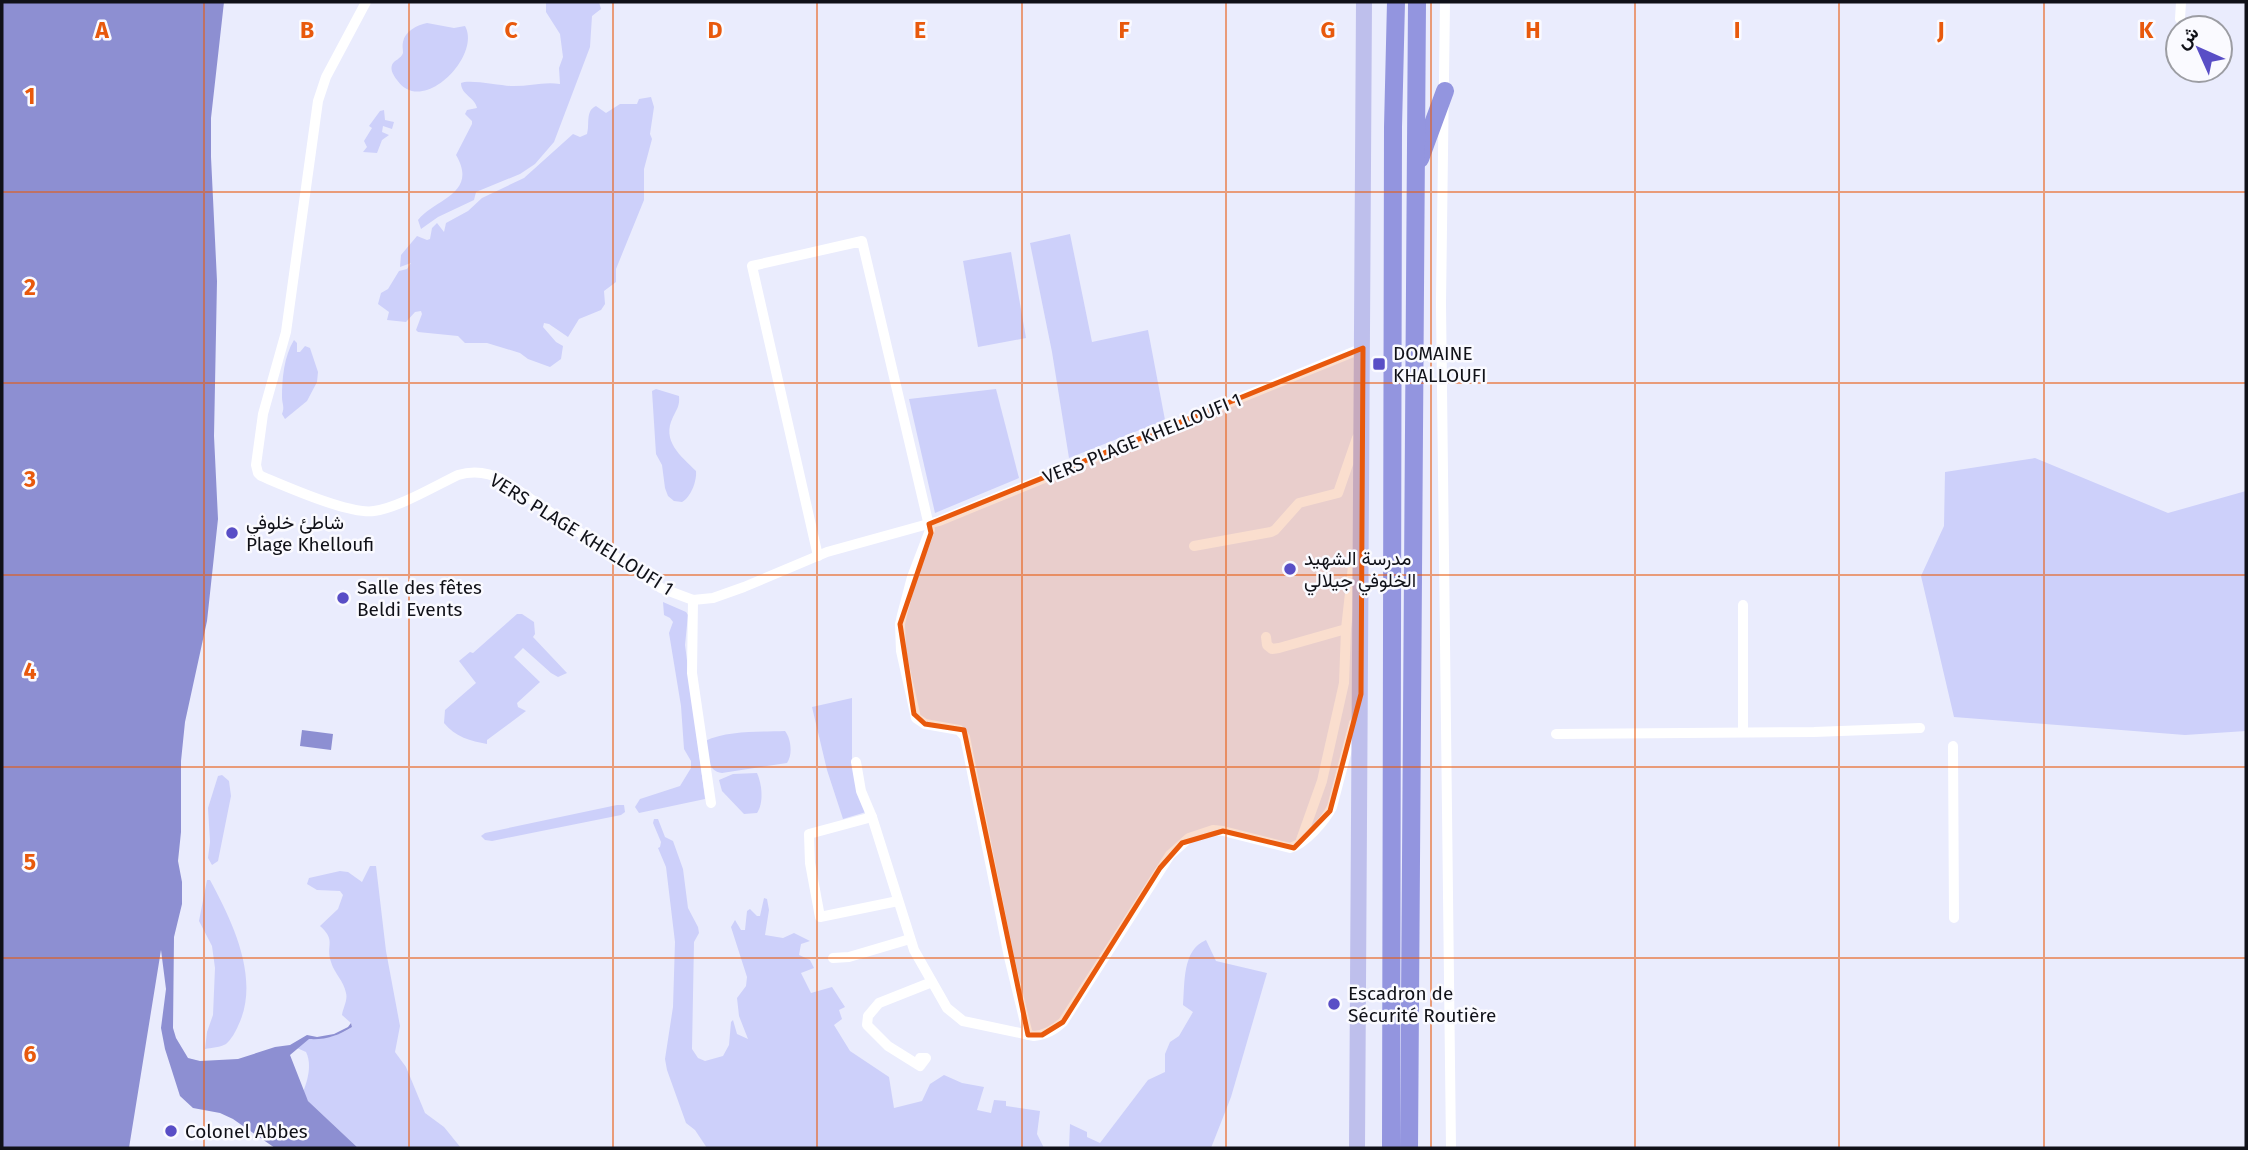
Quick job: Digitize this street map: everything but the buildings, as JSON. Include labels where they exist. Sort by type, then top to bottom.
[{"type":"highway","points":[[1391,1148],[1393,127],[1396,2]]},
{"type":"highway","points":[[1409,1148],[1417,2]]},
{"type":"highway","points":[[1414,176],[1445,91]]},
{"type":"main road","points":[[1357,1148],[1364,2]]},
{"type":"street","name":"VERS PLAGE KHELLOUFI 1","points":[[366,2],[326,77],[318,101],[286,332],[263,414],[256,465],[258,473],[346,508],[371,512],[389,507],[458,475],[485,472],[503,480],[661,588],[693,600],[728,594],[818,556],[929,524],[1363,348]]},
{"type":"street","points":[[1445,2],[1441,304],[1451,1148]]},
{"type":"street","points":[[818,556],[752,266],[862,241],[929,524],[930,536],[912,577],[900,624],[901,651],[916,718],[925,724],[959,730],[965,737],[1009,957],[1028,1035]]},
{"type":"street","points":[[1194,545],[1270,532],[1275,530],[1299,503],[1338,493],[1362,425]]},
{"type":"street","points":[[1299,844],[1322,781],[1344,682],[1346,629],[1361,494]]},
{"type":"street","points":[[693,600],[692,673],[710,803]]},
{"type":"street","points":[[1743,605],[1743,732]]},
{"type":"street","points":[[1266,636],[1267,645],[1272,649],[1346,629]]},
{"type":"street","points":[[856,762],[861,791],[872,817],[910,939],[947,1008],[963,1021],[1034,1036],[1049,1033],[1063,1022],[1160,868],[1182,843],[1213,830],[1290,848],[1299,844],[1330,811],[1361,694]]},
{"type":"street","points":[[1556,734],[1814,732],[1920,728]]},
{"type":"street","points":[[1333,733],[1346,758]]},
{"type":"street","points":[[1952,746],[1954,918]]},
{"type":"street","points":[[872,817],[808,834],[810,863],[820,917],[898,901]]},
{"type":"street","points":[[833,958],[849,957],[910,939]]},
{"type":"street","points":[[920,1058],[926,1058],[920,1066],[888,1046],[867,1025],[868,1016],[879,1003],[932,982]]},
{"type":"highlighted area","points":[[1363,348],[1361,694],[1330,811],[1294,848],[1223,831],[1182,843],[1160,868],[1063,1022],[1042,1035],[1028,1035],[964,730],[925,724],[914,714],[900,624],[931,533],[929,524]]},
{"type":"shaded area","points":[[546,2],[599,2],[601,9],[592,16],[590,47],[554,142],[535,164],[520,174],[476,192],[474,200],[438,217],[421,229],[418,220],[452,194],[462,179],[462,168],[456,155],[472,124],[465,114],[467,110],[477,108],[461,83],[510,86],[560,84],[559,68],[563,57],[560,34],[546,12]]},
{"type":"shaded area","points":[[427,23],[454,28],[465,26],[468,38],[465,52],[458,66],[434,87],[421,91],[408,90],[395,77],[392,65],[403,53],[406,35]]},
{"type":"shaded area","points":[[651,97],[654,107],[650,134],[652,139],[644,169],[644,200],[616,269],[616,282],[604,291],[605,304],[601,310],[579,319],[568,337],[544,323],[543,327],[563,346],[561,359],[550,367],[520,353],[487,343],[465,343],[458,336],[418,332],[416,330],[421,311],[415,312],[406,322],[387,320],[389,312],[378,304],[381,293],[388,289],[399,271],[407,269],[411,263],[400,267],[401,255],[417,236],[430,239],[432,228],[437,223],[444,232],[446,223],[468,211],[482,198],[524,178],[573,134],[580,137],[587,134],[589,114],[596,106],[606,113],[620,104],[637,104],[639,99]]},
{"type":"shaded area","points":[[384,110],[385,120],[394,122],[392,129],[383,126],[382,132],[389,135],[382,140],[377,153],[363,152],[367,147],[364,141],[372,128],[369,126],[380,111]]},
{"type":"shaded area","points":[[1070,234],[1092,342],[1148,330],[1165,420],[1069,458],[1052,352],[1030,243]]},
{"type":"shaded area","points":[[1011,252],[1026,338],[978,347],[963,261]]},
{"type":"shaded area","points":[[294,340],[297,343],[297,352],[305,346],[310,348],[318,372],[317,382],[307,401],[285,419],[282,414],[283,375]]},
{"type":"shaded area","points":[[656,389],[679,396],[669,433],[674,447],[696,471],[693,488],[682,502],[674,501],[668,496],[662,465],[656,454],[652,391]]},
{"type":"shaded area","points":[[996,389],[1019,478],[935,513],[909,399]]},
{"type":"shaded area","points":[[2035,458],[2168,513],[2246,491],[2246,731],[2185,735],[1954,717],[1921,576],[1944,526],[1945,472]]},
{"type":"shaded area","points":[[663,602],[688,615],[685,645],[705,799],[639,813],[635,807],[640,799],[680,786],[691,768],[691,761],[684,749],[681,706],[669,633],[673,622],[664,615]]},
{"type":"shaded area","points":[[517,614],[522,614],[534,622],[533,637],[567,673],[558,677],[523,648],[514,657],[540,682],[517,703],[518,707],[526,711],[487,740],[487,744],[464,738],[444,723],[445,710],[476,683],[459,661],[470,652],[473,653]]},
{"type":"shaded area","points":[[852,698],[852,758],[866,812],[843,819],[827,770],[812,707]]},
{"type":"shaded area","points":[[785,731],[790,747],[787,763],[722,773],[710,765],[705,741],[734,733]]},
{"type":"shaded area","points":[[757,773],[762,793],[761,804],[757,813],[744,814],[722,791],[719,780],[733,774]]},
{"type":"shaded area","points":[[222,775],[229,781],[231,796],[218,861],[212,865],[208,858],[208,808],[218,776]]},
{"type":"shaded area","points":[[624,805],[625,812],[621,815],[492,841],[481,836],[485,833]]},
{"type":"shaded area","points":[[654,819],[658,819],[665,837],[673,841],[683,869],[688,908],[698,927],[699,933],[694,942],[692,1049],[698,1058],[705,1061],[723,1056],[729,1045],[733,1020],[737,1034],[748,1039],[739,1016],[737,998],[746,986],[747,977],[731,927],[735,920],[741,930],[745,930],[747,911],[750,909],[760,916],[764,898],[767,899],[769,910],[765,935],[783,938],[794,933],[810,941],[801,944],[799,955],[810,960],[814,968],[801,973],[811,993],[832,987],[845,1007],[839,1010],[842,1019],[834,1025],[850,1051],[889,1077],[894,1108],[922,1101],[930,1084],[944,1075],[962,1083],[984,1087],[977,1110],[991,1113],[994,1100],[1006,1101],[1006,1106],[1040,1111],[1037,1134],[1044,1148],[707,1148],[695,1130],[686,1123],[665,1059],[673,1007],[675,942],[666,867],[658,848],[661,842],[653,823]]},
{"type":"shaded area","points":[[370,866],[376,866],[386,951],[400,1026],[395,1052],[406,1067],[425,1113],[444,1127],[461,1148],[358,1148],[308,1101],[303,1092],[309,1062],[306,1052],[297,1048],[309,1038],[331,1037],[352,1027],[342,1015],[346,993],[331,962],[328,936],[320,926],[338,909],[343,895],[340,891],[317,890],[307,884],[309,878],[340,871],[348,872],[362,882]]},
{"type":"shaded area","points":[[207,880],[210,880],[235,932],[245,970],[246,989],[244,1008],[231,1038],[224,1045],[205,1049],[213,1015],[215,968],[212,946],[199,921]]},
{"type":"shaded area","points":[[1206,940],[1216,961],[1267,973],[1231,1097],[1211,1148],[1069,1148],[1070,1124],[1087,1132],[1087,1137],[1100,1143],[1148,1080],[1165,1072],[1165,1054],[1170,1042],[1179,1036],[1193,1012],[1183,1005],[1186,968],[1193,951]]},
{"type":"water","points":[[2,2],[224,2],[211,118],[217,281],[214,436],[218,519],[207,621],[185,722],[181,761],[181,832],[178,861],[182,904],[174,937],[173,1028],[188,1058],[200,1061],[238,1059],[290,1045],[307,1035],[317,1037],[334,1034],[351,1023],[352,1027],[336,1035],[309,1039],[290,1055],[308,1101],[358,1148],[275,1148],[233,1119],[220,1113],[193,1108],[180,1096],[161,1028],[166,989],[161,950],[129,1148],[2,1148]]},
{"type":"water","points":[[302,730],[333,734],[331,750],[300,746]]},
{"type":"place","name":"DOMAINE KHALLOUFI","points":[[1379,364]]},
{"type":"place","name":"شاطئ خلوفي Plage Khelloufi","points":[[232,533]]},
{"type":"place","name":"مدرسة الشهيد الخلوفي جيلالي","points":[[1290,569]]},
{"type":"place","name":"Salle des fêtes Beldi Events","points":[[343,598]]},
{"type":"place","name":"Escadron de Sécurité Routière","points":[[1334,1004]]},
{"type":"place","name":"Colonel Abbes","points":[[171,1131]]}]
